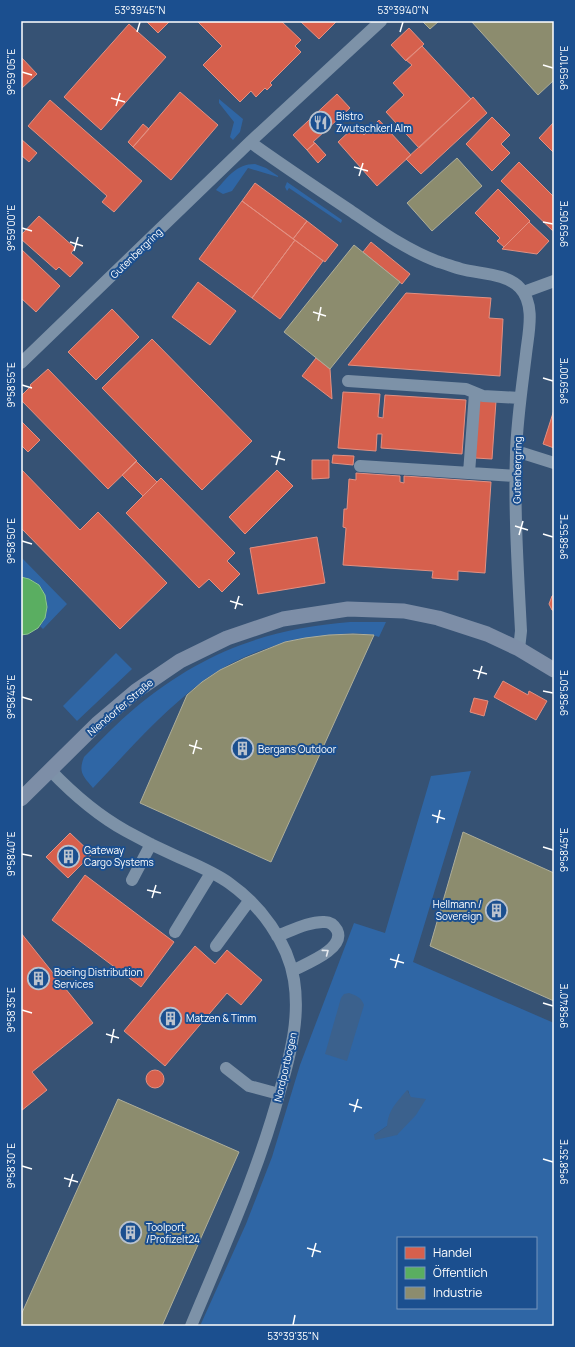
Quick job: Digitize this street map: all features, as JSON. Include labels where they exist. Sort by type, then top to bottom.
[{"type":"main road","name":"Niendorfer Straße","points":[[21,799],[97,724],[136,691],[180,661],[227,638],[283,619],[348,609],[404,611],[438,618],[487,634],[519,649],[554,670]]},
{"type":"street","name":"Gutenbergring","points":[[21,363],[250,142],[381,21]]},
{"type":"street","points":[[250,142],[375,227],[413,250],[436,261],[508,280],[524,292],[554,281]]},
{"type":"street","name":"Gutenbergring","points":[[519,649],[521,631],[516,451],[520,398],[530,320],[529,304],[524,292]]},
{"type":"street","points":[[348,381],[466,389],[483,396],[520,398]]},
{"type":"street","points":[[469,473],[475,393]]},
{"type":"street","points":[[516,451],[554,463]]},
{"type":"street","points":[[360,466],[516,476]]},
{"type":"street","name":"Nordportbogen","points":[[50,770],[74,795],[100,815],[126,831],[229,883],[261,913],[277,936],[285,951],[292,971],[296,997],[296,1018],[293,1042],[279,1094],[255,1170],[191,1326]]},
{"type":"street","points":[[132,880],[151,844]]},
{"type":"street","points":[[175,932],[211,873]]},
{"type":"street","points":[[216,946],[249,901]]},
{"type":"street","points":[[277,936],[316,922],[326,922],[333,925],[338,931],[338,940],[325,954],[292,971]]},
{"type":"street","points":[[226,1068],[249,1086],[279,1094]]},
{"type":"shaded area","points":[[219,99],[243,119],[240,132],[233,140],[230,137],[234,122],[219,103]]},
{"type":"shaded area","points":[[255,164],[266,168],[278,177],[248,168],[232,191],[223,194],[216,190],[237,169],[243,166]]},
{"type":"shaded area","points":[[287,182],[342,220],[341,223],[289,188],[287,191],[285,187]]},
{"type":"shaded area","points":[[21,557],[67,604],[43,629],[40,626],[47,611],[45,596],[42,589],[36,583],[21,577]]},
{"type":"shaded area","points":[[350,622],[386,622],[379,637],[366,634],[336,634],[307,638],[291,641],[259,651],[229,665],[202,682],[173,706],[93,788],[82,774],[81,766],[84,757],[115,726],[135,708],[184,672],[235,647],[262,638],[319,625]]},
{"type":"shaded area","points":[[116,653],[132,669],[77,721],[63,706]]},
{"type":"shaded area","points":[[471,771],[413,962],[554,1023],[554,1326],[200,1326],[246,1224],[272,1157],[300,1065],[354,923],[385,933],[431,776]],"holes":[[[408,1090],[410,1097],[397,1135],[374,1135],[387,1126]]]},
{"type":"shaded area","points":[[349,993],[362,1000],[364,1005],[347,1061],[325,1054],[341,998],[344,994]]},
{"type":"shaded area","points":[[407,1090],[411,1097],[426,1099],[416,1115],[397,1135],[375,1140],[374,1135],[387,1126],[391,1111]]},
{"type":"building: Handel","points":[[146,21],[170,21],[158,33]]},
{"type":"building: Handel","points":[[197,21],[281,21],[301,40],[295,46],[301,52],[270,83],[272,85],[267,90],[265,88],[256,97],[251,91],[240,102],[203,65],[222,46]]},
{"type":"building: Handel","points":[[300,21],[337,21],[319,39]]},
{"type":"building: Handel","points":[[129,24],[166,57],[101,130],[64,97]]},
{"type":"building: Handel","points":[[409,28],[424,44],[406,61],[391,45]]},
{"type":"building: Handel","points":[[422,46],[471,99],[419,148],[386,112],[404,95],[393,83],[412,65],[406,60]]},
{"type":"building: Handel","points":[[21,57],[37,74],[21,89]]},
{"type":"building: Handel","points":[[180,92],[218,125],[171,180],[133,147]]},
{"type":"building: Handel","name":"Bistro Zwutschkerl Alm","points":[[337,94],[350,108],[313,142],[315,143],[307,150],[293,135]]},
{"type":"building: Handel","points":[[473,97],[487,113],[421,174],[406,159]]},
{"type":"building: Handel","points":[[50,100],[142,181],[114,212],[102,202],[107,196],[28,126]]},
{"type":"building: Handel","points":[[492,117],[510,135],[501,144],[510,153],[492,171],[466,144]]},
{"type":"building: Handel","points":[[379,120],[411,155],[377,186],[338,142],[355,126],[364,135]]},
{"type":"building: Handel","points":[[554,122],[554,153],[539,138]]},
{"type":"building: Handel","points":[[143,124],[149,129],[133,147],[128,142]]},
{"type":"building: Handel","points":[[21,139],[37,153],[29,162],[21,155]]},
{"type":"building: Handel","points":[[315,143],[326,155],[318,163],[307,150]]},
{"type":"building: Handel","points":[[519,162],[554,197],[554,232],[501,181]]},
{"type":"building: Handel","points":[[255,183],[307,221],[293,239],[242,201]]},
{"type":"building: Handel","points":[[498,189],[530,221],[504,247],[497,241],[500,238],[475,213]]},
{"type":"building: Handel","points":[[242,201],[295,240],[252,298],[199,259]]},
{"type":"building: Handel","points":[[39,216],[75,248],[71,253],[83,263],[70,277],[59,267],[56,270],[21,239],[21,235]]},
{"type":"building: Handel","points":[[307,221],[338,245],[325,262],[293,239]]},
{"type":"building: Handel","points":[[529,222],[549,241],[537,254],[502,249]]},
{"type":"building: Handel","points":[[295,240],[323,261],[280,319],[252,298]]},
{"type":"building: Handel","points":[[371,242],[410,274],[402,284],[363,252]]},
{"type":"building: Handel","points":[[21,249],[60,286],[36,312],[21,298]]},
{"type":"building: Handel","points":[[198,282],[236,311],[210,345],[172,317]]},
{"type":"building: Handel","points":[[406,293],[491,298],[489,318],[503,319],[500,376],[348,365]]},
{"type":"building: Handel","points":[[112,309],[139,337],[96,380],[68,352]]},
{"type":"building: Handel","points":[[152,339],[252,441],[202,490],[102,388]]},
{"type":"building: Handel","points":[[316,358],[330,369],[332,399],[302,376]]},
{"type":"building: Handel","points":[[48,369],[137,461],[108,489],[21,400],[21,396],[31,386],[30,385]]},
{"type":"building: Handel","points":[[343,392],[380,394],[378,417],[383,418],[385,395],[466,400],[462,454],[381,448],[382,434],[377,434],[376,451],[338,448]]},
{"type":"building: Handel","points":[[479,400],[496,401],[492,459],[475,458]]},
{"type":"building: Handel","points":[[554,410],[554,448],[543,444]]},
{"type":"building: Handel","points":[[21,421],[40,440],[28,452],[21,445]]},
{"type":"building: Handel","points":[[333,455],[354,456],[353,465],[332,463]]},
{"type":"building: Handel","points":[[312,460],[329,460],[329,478],[312,479]]},
{"type":"building: Handel","points":[[136,461],[157,482],[143,496],[122,475]]},
{"type":"building: Handel","points":[[21,469],[80,530],[98,512],[167,583],[120,629],[21,528]]},
{"type":"building: Handel","points":[[277,470],[293,486],[245,534],[229,517]]},
{"type":"building: Handel","points":[[356,473],[400,476],[400,482],[404,483],[404,476],[491,482],[485,573],[458,571],[458,580],[432,578],[433,571],[343,565],[346,528],[343,527],[344,509],[347,509],[349,479],[356,480]]},
{"type":"building: Handel","points":[[161,478],[235,553],[227,561],[240,574],[222,592],[209,579],[199,588],[126,513]]},
{"type":"building: Handel","points":[[317,537],[325,583],[258,594],[250,548]]},
{"type":"building: Handel","points":[[554,595],[554,611],[549,604],[552,596]]},
{"type":"building: Handel","points":[[503,681],[528,695],[529,691],[547,701],[536,720],[494,697]]},
{"type":"building: Handel","points":[[474,698],[488,701],[484,716],[470,712]]},
{"type":"building: Handel","name":"Gateway Cargo Systems","points":[[70,833],[92,854],[68,878],[46,857]]},
{"type":"building: Handel","points":[[85,875],[174,942],[141,987],[52,920]]},
{"type":"building: Handel","name":"Boeing Distribution Services","points":[[21,933],[93,1023],[32,1072],[47,1090],[21,1111]]},
{"type":"building: Handel","name":"Matzen & Timm","points":[[195,946],[215,964],[227,950],[262,980],[241,1005],[227,993],[165,1066],[124,1031]]},
{"type":"building: Handel","points":[[155,1070],[161,1073],[164,1079],[161,1085],[155,1088],[149,1085],[146,1079],[149,1073]]},
{"type":"building: Öffentlich","points":[[21,577],[29,579],[39,585],[45,595],[47,607],[45,618],[38,628],[28,634],[21,635]]},
{"type":"building: Industrie","points":[[422,21],[439,21],[430,29]]},
{"type":"building: Industrie","points":[[471,21],[554,21],[554,80],[538,95]]},
{"type":"building: Industrie","points":[[457,158],[482,186],[432,231],[407,203]]},
{"type":"building: Industrie","points":[[354,245],[400,282],[330,369],[284,332]]},
{"type":"building: Industrie","name":"Bergans Outdoor","points":[[329,635],[374,635],[271,862],[140,803],[187,695],[202,682],[220,670],[285,642]]},
{"type":"building: Industrie","name":"Hellmann / Sovereign","points":[[463,832],[554,873],[554,1001],[430,946]]},
{"type":"building: Industrie","name":"Toolport /Profizelt24","points":[[118,1099],[239,1152],[162,1326],[21,1326],[21,1315]]},
{"type":"place","name":"Bistro Zwutschkerl Alm","points":[[321,122]]},
{"type":"place","name":"Bergans Outdoor","points":[[243,749]]},
{"type":"place","name":"Gateway Cargo Systems","points":[[69,856]]},
{"type":"place","name":"Hellmann / Sovereign","points":[[497,910]]},
{"type":"place","name":"Boeing Distribution Services","points":[[39,978]]},
{"type":"place","name":"Matzen & Timm","points":[[170,1018]]},
{"type":"place","name":"Toolport /Profizelt24","points":[[130,1233]]}]
